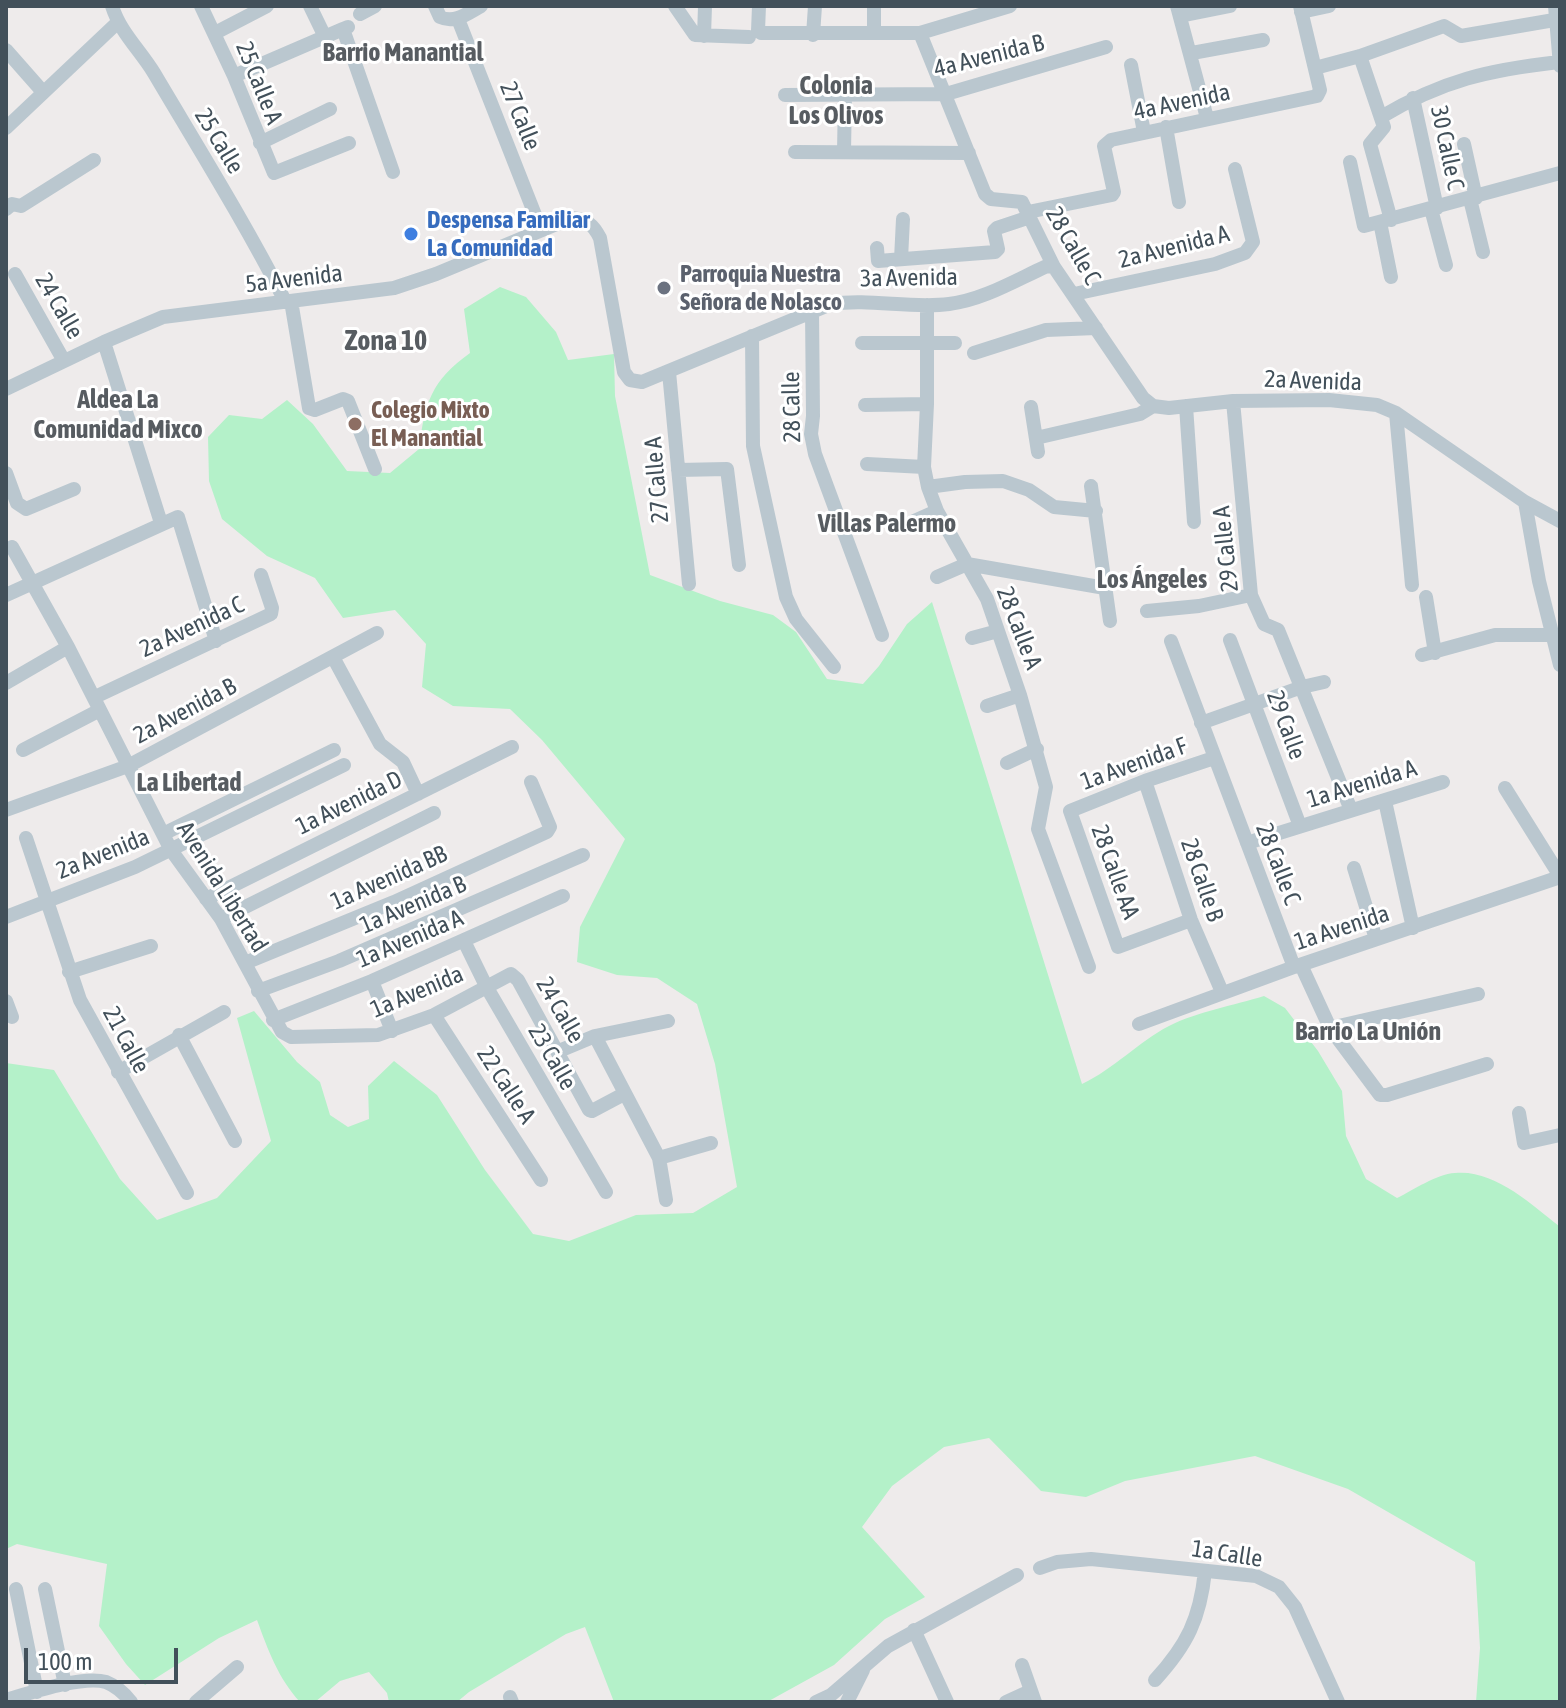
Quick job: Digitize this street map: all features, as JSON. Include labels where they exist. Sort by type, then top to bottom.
[{"type":"street","name":"25 Calle","points":[[112,6],[117,23],[151,69],[288,301],[311,410],[346,399],[375,469]]},
{"type":"street","name":"25 Calle A","points":[[201,6],[234,76],[272,170],[278,173],[349,143]]},
{"type":"street","points":[[310,6],[325,37]]},
{"type":"street","name":"27 Calle","points":[[435,6],[451,19],[541,230]]},
{"type":"street","points":[[451,19],[481,6]]},
{"type":"street","points":[[675,6],[692,32],[704,36],[920,33],[1010,6]]},
{"type":"street","points":[[704,36],[705,6]]},
{"type":"street","points":[[755,35],[758,31],[759,6]]},
{"type":"street","points":[[813,35],[815,6]]},
{"type":"street","points":[[874,6],[874,33]]},
{"type":"street","points":[[1207,118],[1179,11],[1230,6]]},
{"type":"street","points":[[1329,6],[1300,9],[1315,68],[1360,56],[1444,26],[1461,36],[1557,15],[1560,64],[1459,79],[1413,98],[1381,117]]},
{"type":"street","points":[[215,33],[257,8]]},
{"type":"street","points":[[6,128],[117,23]]},
{"type":"street","points":[[234,76],[346,28],[393,172]]},
{"type":"street","name":"28 Calle C","points":[[920,33],[985,194],[991,199],[1019,200],[1054,267],[1143,398],[1153,406]]},
{"type":"street","points":[[1192,53],[1263,40]]},
{"type":"street","name":"4a Avenida B","points":[[785,95],[946,94],[1106,47]]},
{"type":"street","points":[[6,50],[43,92]]},
{"type":"street","points":[[1360,56],[1381,117],[1382,132],[1370,144],[1386,221],[1391,277]]},
{"type":"street","points":[[1131,65],[1144,132]]},
{"type":"street","name":"4a Avenida","points":[[1029,215],[1114,192],[1104,146],[1111,140],[1317,96],[1320,90],[1315,68]]},
{"type":"street","points":[[844,152],[845,95]]},
{"type":"street","name":"30 Calle C","points":[[1413,98],[1446,265]]},
{"type":"street","points":[[260,143],[330,109]]},
{"type":"street","points":[[1166,127],[1179,202]]},
{"type":"street","points":[[1464,144],[1483,252]]},
{"type":"street","points":[[795,152],[969,153]]},
{"type":"street","points":[[6,209],[12,204],[21,206],[94,160]]},
{"type":"street","points":[[1350,162],[1364,226],[1560,173]]},
{"type":"street","name":"2a Avenida A","points":[[1074,294],[1215,264],[1245,253],[1253,242],[1235,169]]},
{"type":"street","points":[[877,248],[878,261],[995,252],[998,249],[994,231],[1029,215]]},
{"type":"street","name":"5a Avenida","points":[[6,388],[163,317],[394,288],[436,274],[571,218],[589,223],[600,238],[624,372],[630,380]]},
{"type":"street","points":[[901,259],[903,219]]},
{"type":"street","name":"3a Avenida","points":[[630,380],[642,382],[669,372],[812,310],[849,301],[953,304],[982,296],[1047,266],[1054,267]]},
{"type":"street","name":"24 Calle","points":[[15,274],[64,361]]},
{"type":"street","name":"28 Calle A","points":[[927,305],[924,467],[928,487],[937,511],[987,599],[1020,695],[1046,787],[1038,829],[1089,967]]},
{"type":"street","name":"28 Calle","points":[[812,310],[811,434],[815,454],[882,635]]},
{"type":"street","points":[[974,353],[1046,330],[1096,328]]},
{"type":"street","points":[[752,336],[753,446],[786,597],[796,619],[834,667]]},
{"type":"street","points":[[104,342],[161,523]]},
{"type":"street","points":[[862,343],[955,343]]},
{"type":"street","name":"27 Calle A","points":[[669,372],[689,584]]},
{"type":"street","name":"2a Avenida","points":[[1031,407],[1037,445],[1140,414],[1153,406],[1169,408],[1233,401],[1329,400],[1377,405],[1396,413],[1525,502],[1560,521]]},
{"type":"street","name":"29 Calle A","points":[[1233,401],[1251,595],[1264,624],[1278,630],[1351,810]]},
{"type":"street","points":[[865,405],[927,404]]},
{"type":"street","points":[[1186,406],[1194,522]]},
{"type":"street","points":[[1396,413],[1412,585]]},
{"type":"street","points":[[867,464],[924,467]]},
{"type":"street","points":[[678,470],[727,469],[739,565]]},
{"type":"street","points":[[6,473],[20,508],[26,509],[74,489]]},
{"type":"street","points":[[928,487],[1003,481],[1029,490],[1054,507],[1096,511]]},
{"type":"street","points":[[1091,486],[1110,621]]},
{"type":"street","points":[[1525,502],[1539,581],[1560,665]]},
{"type":"street","points":[[910,523],[937,511]]},
{"type":"street","points":[[6,595],[176,517],[180,519],[216,641]]},
{"type":"street","name":"Avenida Libertad","points":[[12,547],[68,647],[171,850],[221,919],[273,1020],[286,1035]]},
{"type":"street","points":[[937,577],[967,564],[1105,588]]},
{"type":"street","name":"2a Avenida C","points":[[23,750],[97,704],[273,611],[261,575]]},
{"type":"street","points":[[1147,611],[1199,606],[1251,595]]},
{"type":"street","points":[[1426,597],[1428,654],[1495,635],[1553,635]]},
{"type":"street","points":[[972,638],[998,631]]},
{"type":"street","name":"2a Avenida B","points":[[6,810],[128,766],[377,633]]},
{"type":"street","name":"29 Calle","points":[[1230,640],[1300,826]]},
{"type":"street","name":"28 Calle C","points":[[1171,641],[1297,966],[1330,1028],[1380,1095],[1487,1064]]},
{"type":"street","points":[[6,683],[68,647]]},
{"type":"street","points":[[333,657],[380,744],[403,762],[418,794]]},
{"type":"street","points":[[1201,723],[1324,682]]},
{"type":"street","points":[[987,706],[1020,695]]},
{"type":"street","name":"1a Avenida D","points":[[206,899],[512,747]]},
{"type":"street","points":[[1007,763],[1037,749]]},
{"type":"street","points":[[163,834],[334,750]]},
{"type":"street","name":"1a Avenida F","points":[[1070,811],[1214,758]]},
{"type":"street","name":"2a Avenida","points":[[6,917],[135,867],[344,765]]},
{"type":"street","name":"28 Calle B","points":[[1145,781],[1191,920],[1222,992]]},
{"type":"street","name":"1a Avenida BB","points":[[245,963],[394,902],[549,830],[531,782]]},
{"type":"street","name":"1a Avenida A","points":[[1247,843],[1443,782]]},
{"type":"street","points":[[1505,788],[1560,876]]},
{"type":"street","points":[[1385,801],[1413,928]]},
{"type":"street","name":"28 Calle AA","points":[[1070,811],[1118,947],[1191,920]]},
{"type":"street","points":[[221,919],[434,813]]},
{"type":"street","name":"21 Calle","points":[[26,838],[80,1000],[187,1193]]},
{"type":"street","name":"1a Avenida B","points":[[258,991],[339,961],[583,855]]},
{"type":"street","points":[[1354,868],[1376,939]]},
{"type":"street","name":"1a Avenida","points":[[1139,1024],[1222,992],[1560,876]]},
{"type":"street","name":"1a Avenida A","points":[[273,1020],[372,981],[563,896]]},
{"type":"street","name":"23 Calle","points":[[464,941],[486,986],[606,1192]]},
{"type":"street","points":[[69,972],[151,946]]},
{"type":"street","points":[[339,961],[349,988]]},
{"type":"street","name":"24 Calle","points":[[515,975],[589,1110],[624,1094]]},
{"type":"street","name":"1a Avenida","points":[[286,1035],[372,1037],[434,1015],[486,986],[515,975]]},
{"type":"street","points":[[372,981],[392,1031]]},
{"type":"street","points":[[1330,1028],[1478,994]]},
{"type":"street","points":[[6,1001],[12,1017]]},
{"type":"street","points":[[118,1072],[224,1012]]},
{"type":"street","name":"22 Calle A","points":[[434,1015],[541,1180]]},
{"type":"street","points":[[559,1051],[595,1036],[668,1021]]},
{"type":"street","points":[[179,1035],[235,1141]]},
{"type":"street","points":[[595,1036],[650,1140],[660,1164],[666,1200]]},
{"type":"street","points":[[1519,1113],[1524,1143],[1560,1135]]},
{"type":"street","points":[[660,1164],[711,1143]]},
{"type":"street","name":"1a Calle","points":[[1040,1568],[1057,1562],[1091,1559],[1256,1576],[1279,1587],[1295,1607],[1338,1702]]},
{"type":"street","points":[[1155,1680],[1176,1656],[1194,1626],[1202,1600],[1205,1571]]},
{"type":"street","points":[[816,1702],[831,1695],[867,1663],[914,1630],[1017,1575]]},
{"type":"street","points":[[16,1589],[37,1692]]},
{"type":"street","points":[[45,1589],[65,1685]]},
{"type":"street","points":[[914,1630],[947,1702]]},
{"type":"street","points":[[847,1702],[867,1663]]},
{"type":"street","points":[[1006,1702],[1032,1696],[1022,1665]]},
{"type":"street","points":[[196,1702],[237,1667]]},
{"type":"street","points":[[6,1700],[65,1685],[103,1681],[129,1700]]},
{"type":"green space","points":[[500,287],[526,297],[556,332],[568,360],[614,354],[615,396],[650,575],[720,601],[773,615],[796,632],[827,679],[863,684],[907,624],[932,602],[1082,1084],[1169,1026],[1264,996],[1285,1008],[1318,1051],[1342,1091],[1346,1136],[1366,1179],[1397,1198],[1448,1174],[1484,1176],[1511,1190],[1559,1226],[1560,1702],[1476,1702],[1480,1648],[1475,1562],[1348,1489],[1255,1456],[1125,1481],[1086,1497],[1041,1491],[989,1438],[944,1447],[892,1486],[862,1527],[925,1597],[885,1619],[834,1665],[767,1702],[614,1702],[585,1627],[566,1634],[457,1702],[389,1702],[387,1693],[369,1672],[340,1681],[315,1702],[300,1702],[280,1673],[257,1620],[219,1638],[145,1685],[99,1626],[107,1564],[17,1544],[6,1549],[6,1063],[54,1070],[120,1179],[157,1220],[217,1198],[271,1141],[237,1018],[254,1011],[297,1062],[320,1082],[330,1115],[348,1127],[369,1119],[368,1086],[394,1061],[437,1095],[485,1170],[533,1234],[569,1241],[636,1215],[693,1213],[737,1187],[715,1064],[697,1004],[657,978],[617,975],[577,962],[580,927],[625,839],[542,740],[510,709],[453,706],[422,687],[426,644],[395,610],[343,618],[315,578],[267,556],[222,519],[209,481],[208,437],[229,415],[262,419],[287,400],[313,424],[347,471],[390,473],[419,449],[432,394],[446,373],[470,353],[464,309]]},
{"type":"place","name":"Despensa Familiar La Comunidad","points":[[411,234]]},
{"type":"place","name":"Parroquia Nuestra Señora de Nolasco","points":[[664,288]]},
{"type":"place","name":"Colegio Mixto El Manantial","points":[[355,424]]},
{"type":"district","name":"Barrio Manantial","points":[[403,53]]},
{"type":"district","name":"Colonia Los Olivos","points":[[836,101]]},
{"type":"district","name":"Zona 10","points":[[386,341]]},
{"type":"district","name":"Aldea La Comunidad Mixco","points":[[118,415]]},
{"type":"district","name":"Villas Palermo","points":[[887,524]]},
{"type":"district","name":"Los Ángeles","points":[[1152,580]]},
{"type":"district","name":"La Libertad","points":[[189,783]]},
{"type":"district","name":"Barrio La Unión","points":[[1368,1032]]}]
